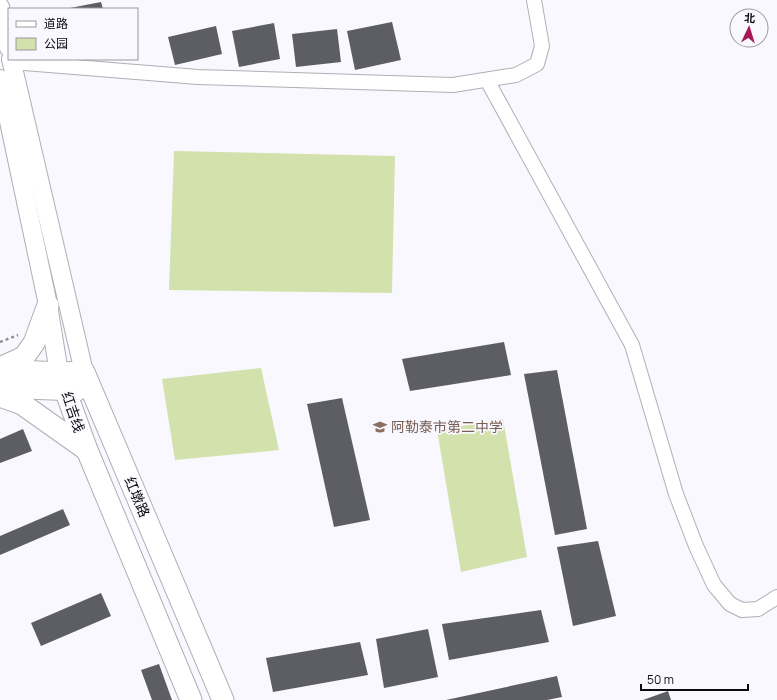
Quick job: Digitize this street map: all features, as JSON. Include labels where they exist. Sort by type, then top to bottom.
[{"type":"highway","points":[[0,369],[24,357],[34,343],[48,305]]},
{"type":"highway","points":[[0,369],[62,381]]},
{"type":"highway","points":[[0,387],[62,381],[89,382]]},
{"type":"highway","name":"红吉线","points":[[62,381],[87,450]]},
{"type":"highway","name":"红墩路","points":[[89,382],[223,700]]},
{"type":"highway","points":[[0,396],[22,404],[87,450]]},
{"type":"highway","name":"红墩路","points":[[87,450],[191,700]]},
{"type":"main road","points":[[0,6],[8,42]]},
{"type":"main road","points":[[12,60],[89,382]]},
{"type":"main road","points":[[0,79],[48,305],[62,381]]},
{"type":"street","points":[[47,60],[198,77],[453,84],[487,80],[516,75],[537,64],[542,46],[534,0]]},
{"type":"street","points":[[487,80],[632,345],[676,494],[696,546],[714,585],[730,604],[742,610],[758,609],[777,597]]},
{"type":"path","points":[[0,342],[22,334]]},
{"type":"green space","points":[[174,151],[395,156],[392,293],[169,290]]},
{"type":"green space","points":[[261,368],[279,450],[175,460],[162,379]]},
{"type":"green space","points":[[503,419],[527,557],[461,572],[437,430]]},
{"type":"building","points":[[101,2],[103,8],[70,8]]},
{"type":"building","points":[[392,22],[401,60],[355,70],[347,31]]},
{"type":"building","points":[[274,23],[280,59],[239,67],[232,31]]},
{"type":"building","points":[[216,26],[222,54],[175,65],[168,37]]},
{"type":"building","points":[[337,29],[341,62],[296,67],[292,34]]},
{"type":"building","points":[[504,342],[511,375],[410,391],[402,359]]},
{"type":"building","points":[[557,370],[587,529],[555,535],[524,374]]},
{"type":"building","points":[[342,398],[370,520],[334,527],[307,404]]},
{"type":"building","points":[[23,429],[32,451],[0,463],[0,439]]},
{"type":"building","points":[[63,509],[70,525],[0,555],[0,536]]},
{"type":"building","points":[[598,541],[616,616],[573,626],[557,547]]},
{"type":"building","points":[[101,593],[111,616],[41,646],[31,623]]},
{"type":"building","points":[[541,610],[549,642],[449,660],[442,624]]},
{"type":"building","points":[[428,629],[438,677],[384,688],[376,639]]},
{"type":"building","points":[[360,642],[368,675],[273,692],[266,658]]},
{"type":"building","points":[[159,664],[172,700],[152,700],[141,670]]},
{"type":"building","points":[[557,676],[562,697],[547,700],[446,700]]},
{"type":"building","points":[[668,691],[671,700],[643,700]]},
{"type":"place","name":"阿勒泰市第二中学","points":[[380,427]]}]
